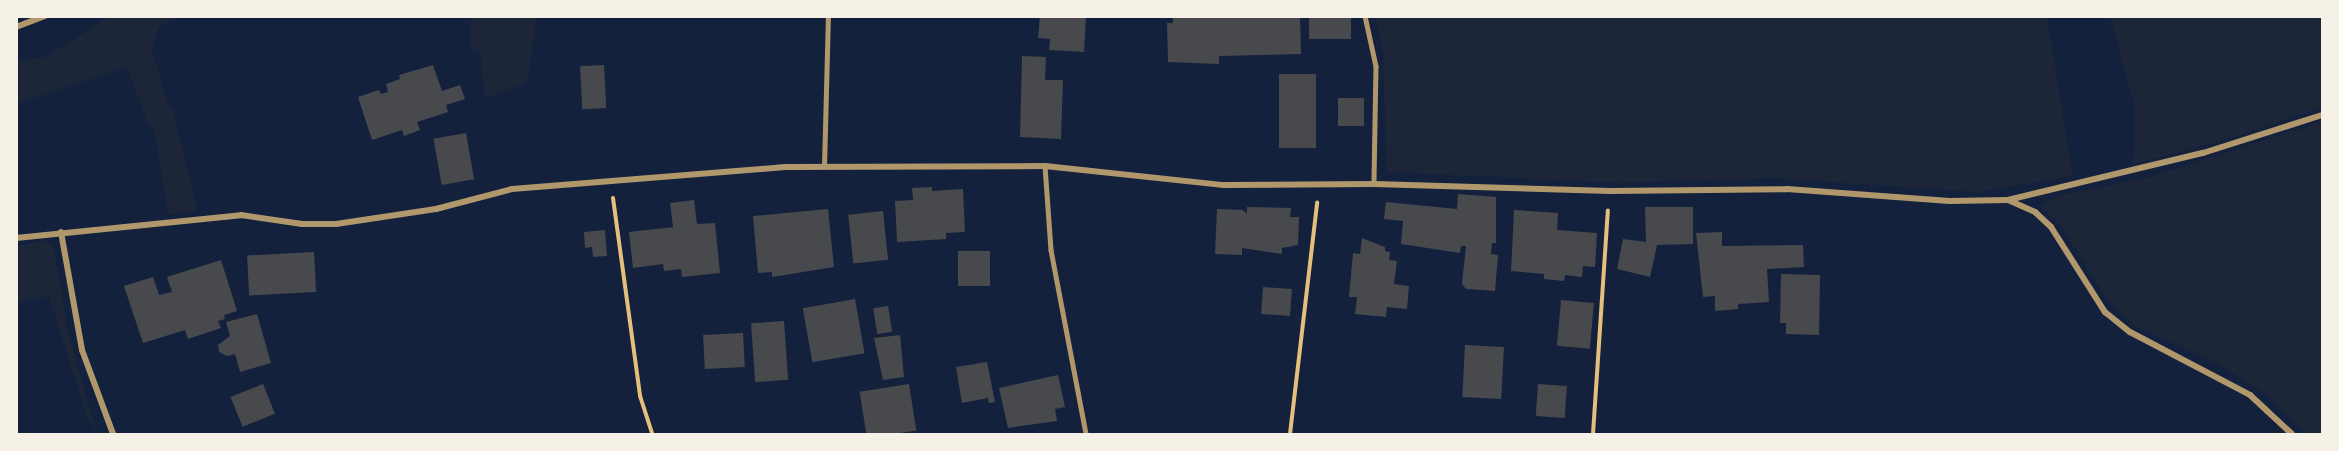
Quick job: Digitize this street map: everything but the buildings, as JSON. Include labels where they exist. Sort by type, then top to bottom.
[{"type":"street","points":[[16,27],[45,16]]},
{"type":"street","points":[[16,238],[241,215],[302,224],[336,224],[436,209],[512,189],[824,167],[1045,166],[1224,185],[1374,184],[1610,191],[1787,189],[1950,201],[2008,200],[2203,153],[2322,115]]},
{"type":"street","points":[[2008,200],[2035,212],[2051,227],[2105,312],[2156,348],[2250,395],[2292,435]]},
{"type":"street","points":[[61,232],[82,350],[113,435]]},
{"type":"lane","points":[[824,167],[828,16]]},
{"type":"lane","points":[[1365,16],[1376,66],[1374,184]]},
{"type":"lane","points":[[1045,166],[1051,250],[1086,435]]},
{"type":"path","points":[[612,183],[640,396],[652,435]]},
{"type":"path","points":[[1290,435],[1319,186]]},
{"type":"path","points":[[1593,435],[1610,191]]},
{"type":"shaded area","points":[[108,17],[176,17],[158,27],[152,49],[168,106],[172,106],[198,211],[168,214],[154,129],[148,124],[127,67],[17,104],[17,62],[48,56]]},
{"type":"shaded area","points":[[471,17],[537,17],[527,83],[485,99],[480,50],[471,52]]},
{"type":"shaded area","points":[[1376,17],[2047,17],[2073,176],[1977,192],[1775,178],[1618,183],[1387,172],[1383,52]]},
{"type":"shaded area","points":[[2110,17],[2322,17],[2322,107],[2225,140],[2133,164],[2135,107]]},
{"type":"shaded area","points":[[2322,122],[2322,434],[2306,434],[2265,393],[2214,362],[2133,325],[2109,301],[2060,225],[2042,208],[2043,203],[2067,194],[2150,177]]},
{"type":"shaded area","points":[[43,241],[52,245],[55,253],[67,329],[97,434],[88,420],[49,296],[17,303],[17,246]]}]
